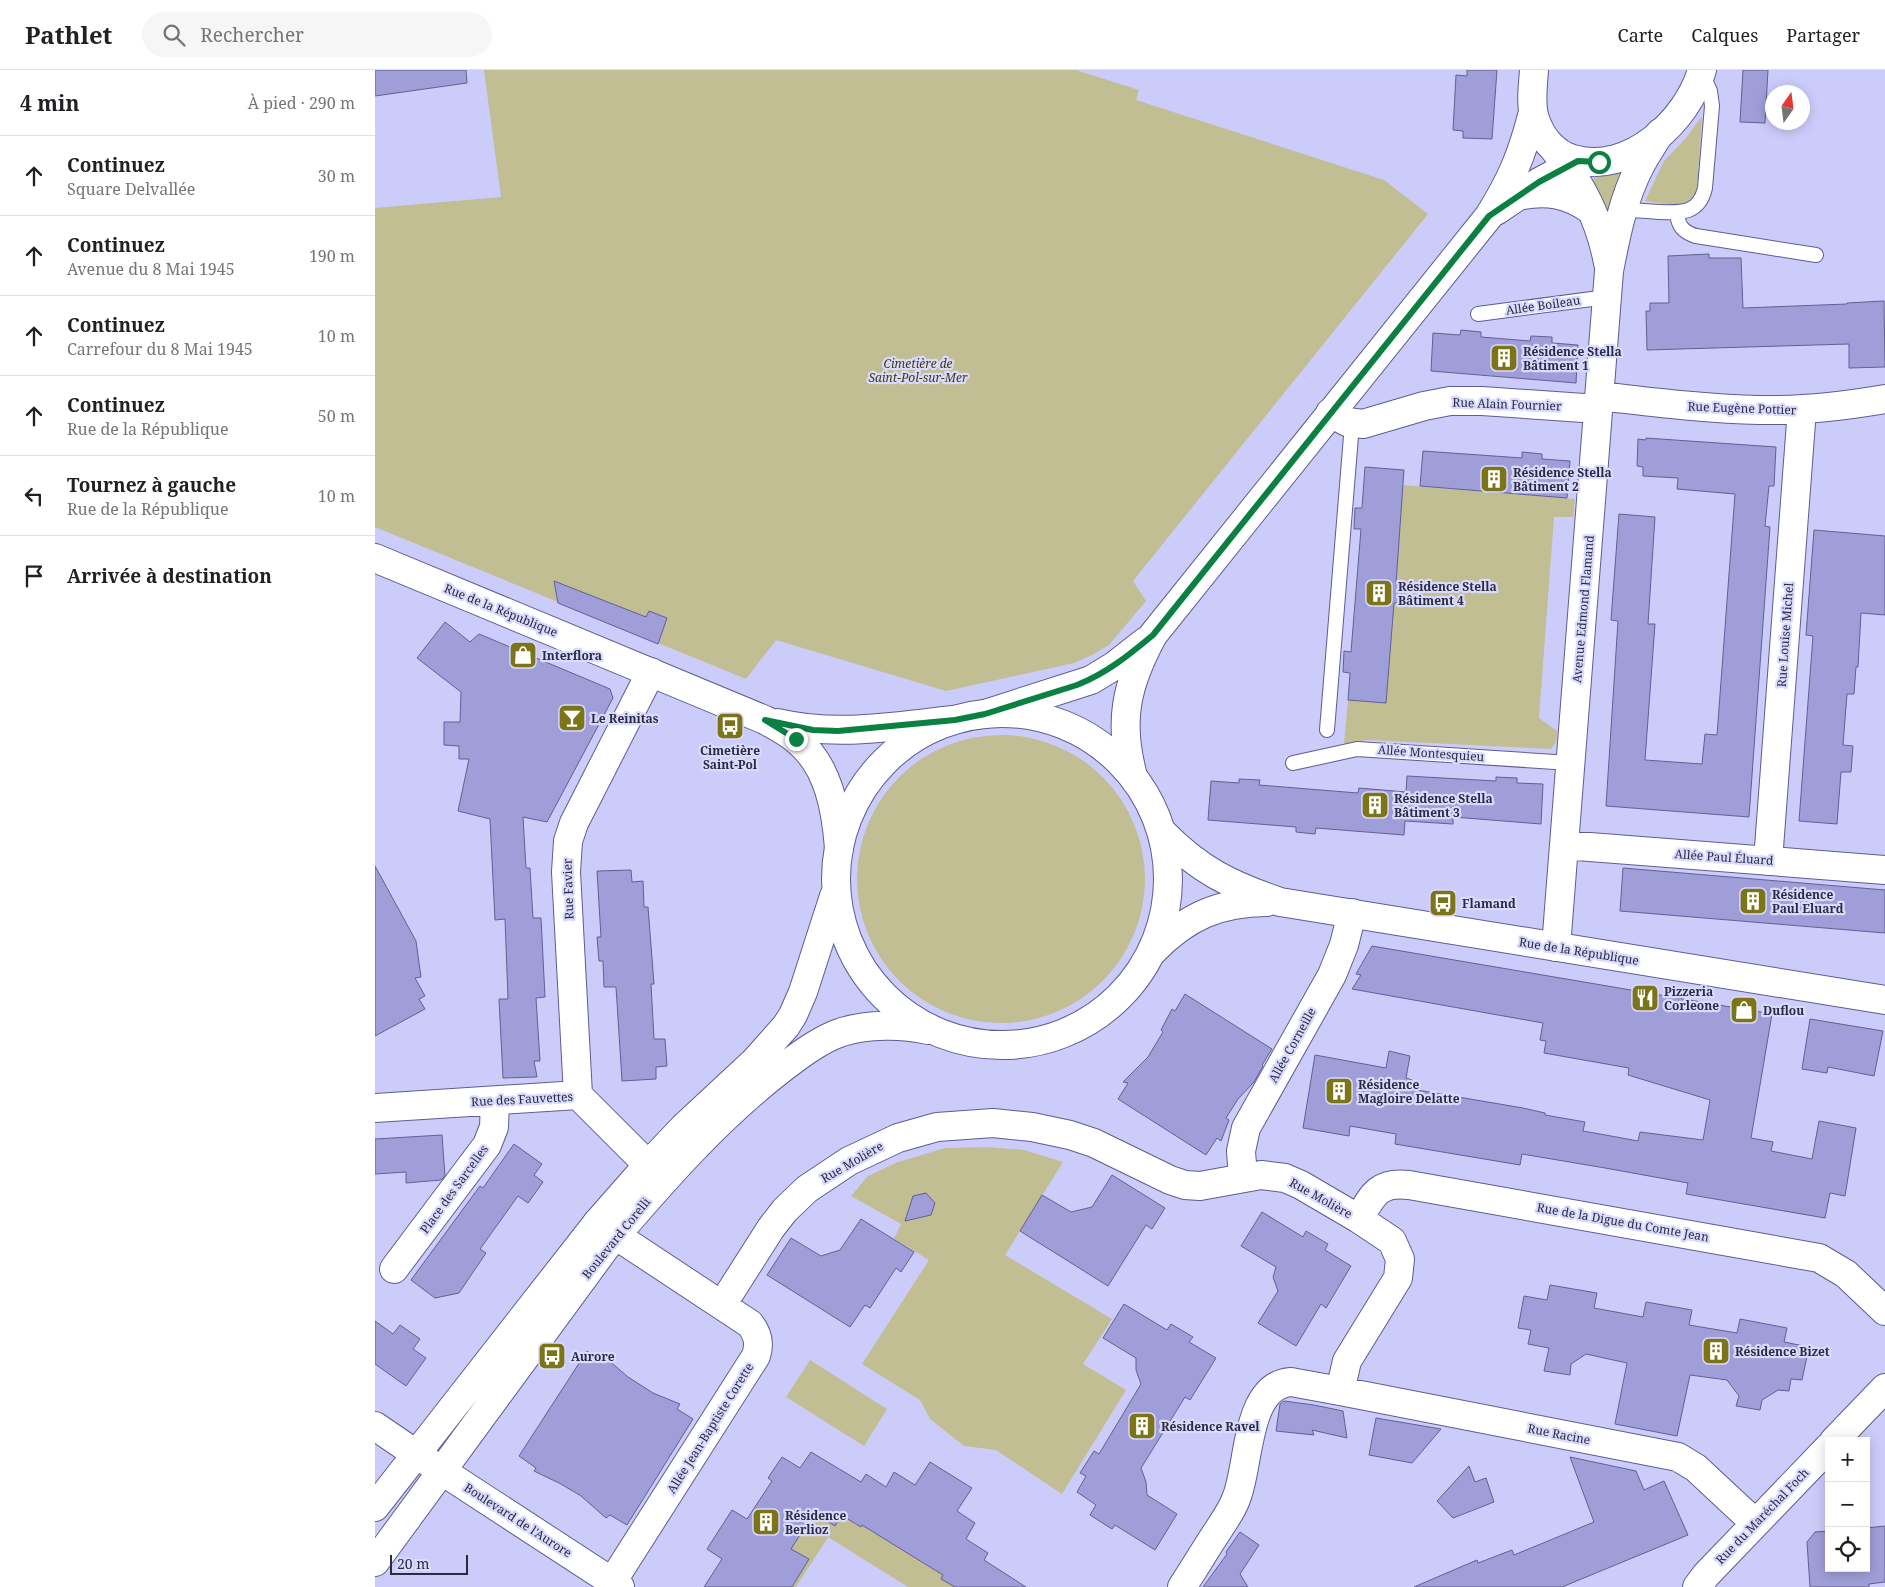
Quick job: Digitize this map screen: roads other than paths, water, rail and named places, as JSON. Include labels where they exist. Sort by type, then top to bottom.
[{"type":"street","points":[[1534,70],[1533,109],[1541,132],[1567,158],[1593,210],[1604,242],[1608,284]]},
{"type":"street","points":[[985,714],[1009,713],[1033,716],[1071,728],[1105,748],[1133,776],[1146,796],[1162,832],[1168,862],[1168,892],[1163,922],[1153,950],[1136,978],[1115,1001],[1090,1020],[1061,1034],[1031,1043],[999,1045],[967,1041],[937,1032],[916,1021],[896,1007],[864,971],[852,950],[843,928],[836,888],[839,848],[854,803],[866,783],[881,765],[905,744],[918,736],[955,720],[985,714],[1091,680],[1114,666],[1153,635],[1341,418],[1489,216],[1508,186],[1516,168],[1536,92],[1548,70]]},
{"type":"street","points":[[1608,284],[1623,210],[1640,165],[1661,133],[1688,100],[1702,71]]},
{"type":"street","points":[[1489,216],[1567,158],[1599,162],[1625,156],[1644,146],[1661,133]]},
{"type":"street","points":[[1517,196],[1536,192],[1551,193],[1575,200],[1593,210]]},
{"type":"street","name":"Avenue Edmond Flamand","points":[[1556,947],[1608,284]]},
{"type":"street","name":"Rue Eugène Pottier","points":[[1599,403],[1761,410],[1802,409],[1885,399]]},
{"type":"street","name":"Rue Alain Fournier","points":[[1341,418],[1369,423],[1424,406],[1460,400],[1599,403]]},
{"type":"street","name":"Rue Louise Michel","points":[[1768,861],[1802,409]]},
{"type":"street","name":"Rue de la République","points":[[375,558],[765,720],[788,733],[803,745],[821,768],[833,805],[839,848]]},
{"type":"street","points":[[1133,776],[1126,747],[1126,708],[1138,664],[1153,635]]},
{"type":"street","name":"Rue Favier","points":[[577,1095],[566,872],[568,841],[578,813],[651,672]]},
{"type":"street","name":"Rue de la République","points":[[765,720],[813,730],[838,731],[955,720]]},
{"type":"street","name":"Rue de la République","points":[[1162,832],[1179,849],[1207,871],[1240,888],[1280,902]]},
{"type":"street","name":"Allée Paul Éluard","points":[[1564,845],[1885,870]]},
{"type":"street","name":"Boulevard Corelli","points":[[375,1507],[416,1454],[606,1229],[656,1173],[684,1127],[767,1048],[786,1026],[796,1010],[808,980],[836,888]]},
{"type":"street","name":"Rue de la République","points":[[1153,950],[1178,928],[1208,911],[1237,903],[1280,902],[1883,999]]},
{"type":"street","name":"Allée Corneille","points":[[1243,1178],[1241,1151],[1246,1128],[1332,975],[1344,945],[1352,913]]},
{"type":"street","name":"Boulevard Corelli","points":[[656,1173],[707,1134],[748,1096],[793,1060],[828,1038],[850,1030],[871,1027],[905,1027],[937,1032]]},
{"type":"street","name":"Rue des Fauvettes","points":[[375,1108],[577,1095],[656,1173]]},
{"type":"street","name":"Place des Sarcelles","points":[[394,1269],[487,1145],[494,1127],[495,1101]]},
{"type":"street","name":"Rue Molière","points":[[722,1305],[779,1218],[807,1189],[849,1161],[884,1143],[910,1134],[937,1128],[966,1124],[1026,1127],[1063,1134],[1094,1143],[1170,1180],[1185,1185],[1200,1186],[1270,1175],[1285,1178],[1301,1185],[1359,1219],[1392,1241],[1398,1253],[1400,1272],[1392,1290],[1347,1361],[1340,1391]]},
{"type":"street","name":"Rue de la Digue du Comte Jean","points":[[1359,1219],[1373,1196],[1390,1185],[1402,1184],[1438,1190],[1819,1258],[1845,1274],[1885,1311]]},
{"type":"street","name":"Boulevard Corelli","points":[[375,1562],[443,1472],[576,1286],[606,1229]]},
{"type":"street","name":"Allée Jean-Baptiste Corette","points":[[606,1229],[750,1324],[757,1334],[758,1350],[616,1584]]},
{"type":"street","points":[[1182,1587],[1236,1499],[1244,1472],[1255,1418],[1261,1403],[1269,1391],[1278,1384],[1291,1382],[1340,1391]]},
{"type":"street","points":[[1838,1437],[1885,1388]]},
{"type":"street","name":"Rue Racine","points":[[1340,1391],[1678,1457],[1696,1468],[1755,1523]]},
{"type":"street","name":"Boulevard de l'Aurore","points":[[375,1426],[616,1584]]},
{"type":"street","name":"Rue du Maréchal Foch","points":[[1697,1587],[1755,1523],[1825,1451]]},
{"type":"lane","points":[[1623,210],[1686,212],[1695,206],[1701,198],[1705,188],[1712,106],[1710,91],[1702,71]]},
{"type":"lane","points":[[1677,213],[1679,226],[1689,234],[1816,255]]},
{"type":"lane","name":"Allée Boileau","points":[[1478,314],[1608,284]]},
{"type":"lane","points":[[1327,730],[1341,418]]},
{"type":"lane","name":"Allée Montesquieu","points":[[1293,762],[1357,749],[1571,764]]},
{"type":"place","name":"Résidence Stella Bâtiment 1","points":[[1504,358]]},
{"type":"place","name":"Résidence Stella Bâtiment 2","points":[[1494,479]]},
{"type":"place","name":"Résidence Stella Bâtiment 4","points":[[1379,593]]},
{"type":"place","name":"Interflora","points":[[523,655]]},
{"type":"place","name":"Le Reinitas","points":[[572,718]]},
{"type":"place","name":"Cimetière Saint-Pol","points":[[730,726]]},
{"type":"place","name":"Résidence Stella Bâtiment 3","points":[[1375,805]]},
{"type":"place","name":"Résidence Paul Eluard","points":[[1753,901]]},
{"type":"place","name":"Flamand","points":[[1443,903]]},
{"type":"place","name":"Pizzeria Corleone","points":[[1645,998]]},
{"type":"place","name":"Duflou","points":[[1744,1010]]},
{"type":"place","name":"Résidence Magloire Delatte","points":[[1339,1091]]},
{"type":"place","name":"Résidence Bizet","points":[[1716,1351]]},
{"type":"place","name":"Aurore","points":[[552,1356]]},
{"type":"place","name":"Résidence Ravel","points":[[1142,1426]]},
{"type":"place","name":"Résidence Berlioz","points":[[766,1522]]},
{"type":"park label","name":"Cimetière de Saint-Pol-sur-Mer","points":[[918,370]]}]
